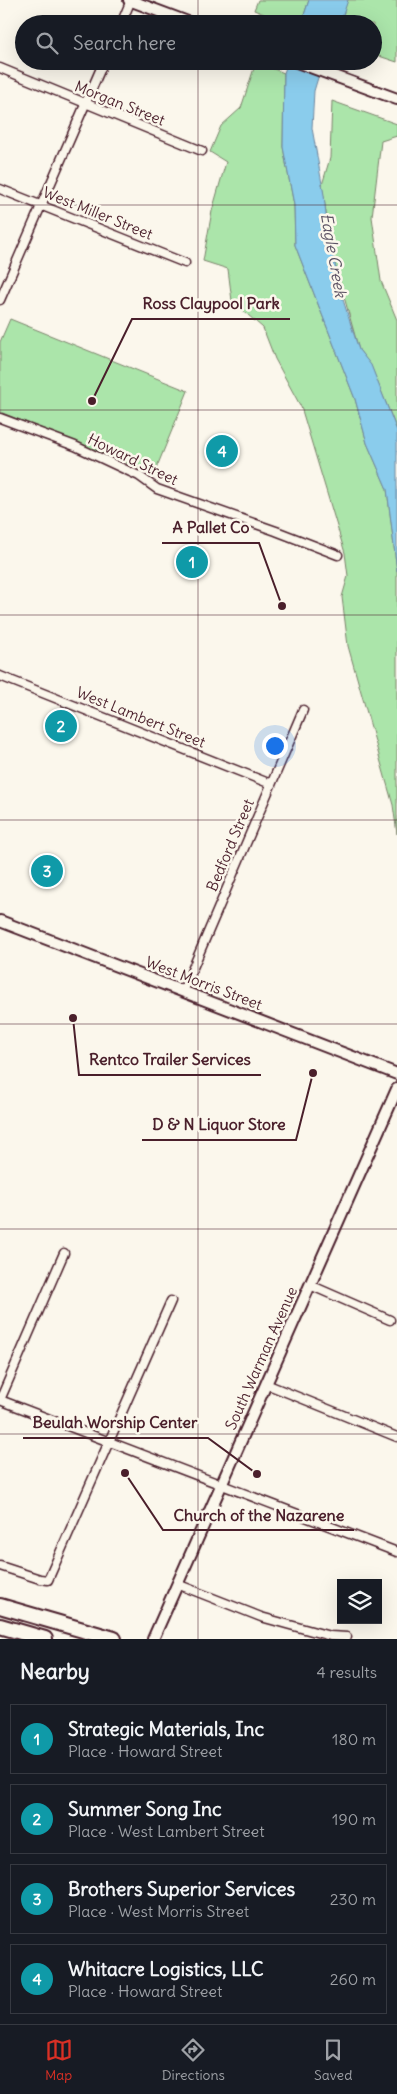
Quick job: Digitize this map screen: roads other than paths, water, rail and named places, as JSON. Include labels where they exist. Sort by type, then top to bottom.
[{"type":"highway","points":[[0,1606],[114,1639]]},
{"type":"highway","points":[[0,1626],[45,1639]]},
{"type":"main road","points":[[130,0],[169,15]]},
{"type":"main road","points":[[318,70],[397,99]]},
{"type":"main road","name":"West Morris Street","points":[[0,921],[397,1074]]},
{"type":"main road","name":"South Warman Avenue","points":[[153,1639],[397,1089]]},
{"type":"street","points":[[124,15],[130,0]]},
{"type":"street","name":"Morgan Street","points":[[0,68],[202,151]]},
{"type":"street","points":[[0,300],[100,70]]},
{"type":"street","name":"West Miller Street","points":[[0,188],[185,264]]},
{"type":"street","name":"Howard Street","points":[[0,418],[82,450],[139,476],[157,489],[338,555]]},
{"type":"street","name":"West Lambert Street","points":[[0,676],[271,784]]},
{"type":"street","name":"Bedford Street","points":[[182,991],[303,710]]},
{"type":"street","points":[[64,1253],[0,1400],[397,1552]]},
{"type":"street","points":[[310,1285],[390,1320]]},
{"type":"street","points":[[0,1566],[48,1580],[171,1301]]},
{"type":"street","points":[[266,1384],[397,1437]]},
{"type":"street","points":[[177,1584],[261,1617],[330,1636],[346,1637]]},
{"type":"water","points":[[309,0],[348,0],[343,15],[304,15]]},
{"type":"water","name":"Eagle Creek","points":[[285,70],[320,70],[314,91],[312,128],[324,195],[328,234],[344,303],[359,350],[371,365],[397,431],[397,571],[387,489],[367,443],[355,399],[295,245],[294,205],[283,147]]},
{"type":"place","name":"Ross Claypool Park","points":[[92,401]]},
{"type":"place","name":"Whitacre Logistics, LLC","points":[[222,451]]},
{"type":"place","name":"Strategic Materials, Inc","points":[[192,562]]},
{"type":"place","name":"A Pallet Co","points":[[282,606]]},
{"type":"place","name":"Summer Song Inc","points":[[61,726]]},
{"type":"place","name":"Brothers Superior Services","points":[[47,871]]},
{"type":"place","name":"Rentco Trailer Services","points":[[73,1018]]},
{"type":"place","name":"D & N Liquor Store","points":[[313,1073]]},
{"type":"place","name":"Church of the Nazarene","points":[[125,1473]]},
{"type":"place","name":"Beulah Worship Center","points":[[257,1474]]}]
